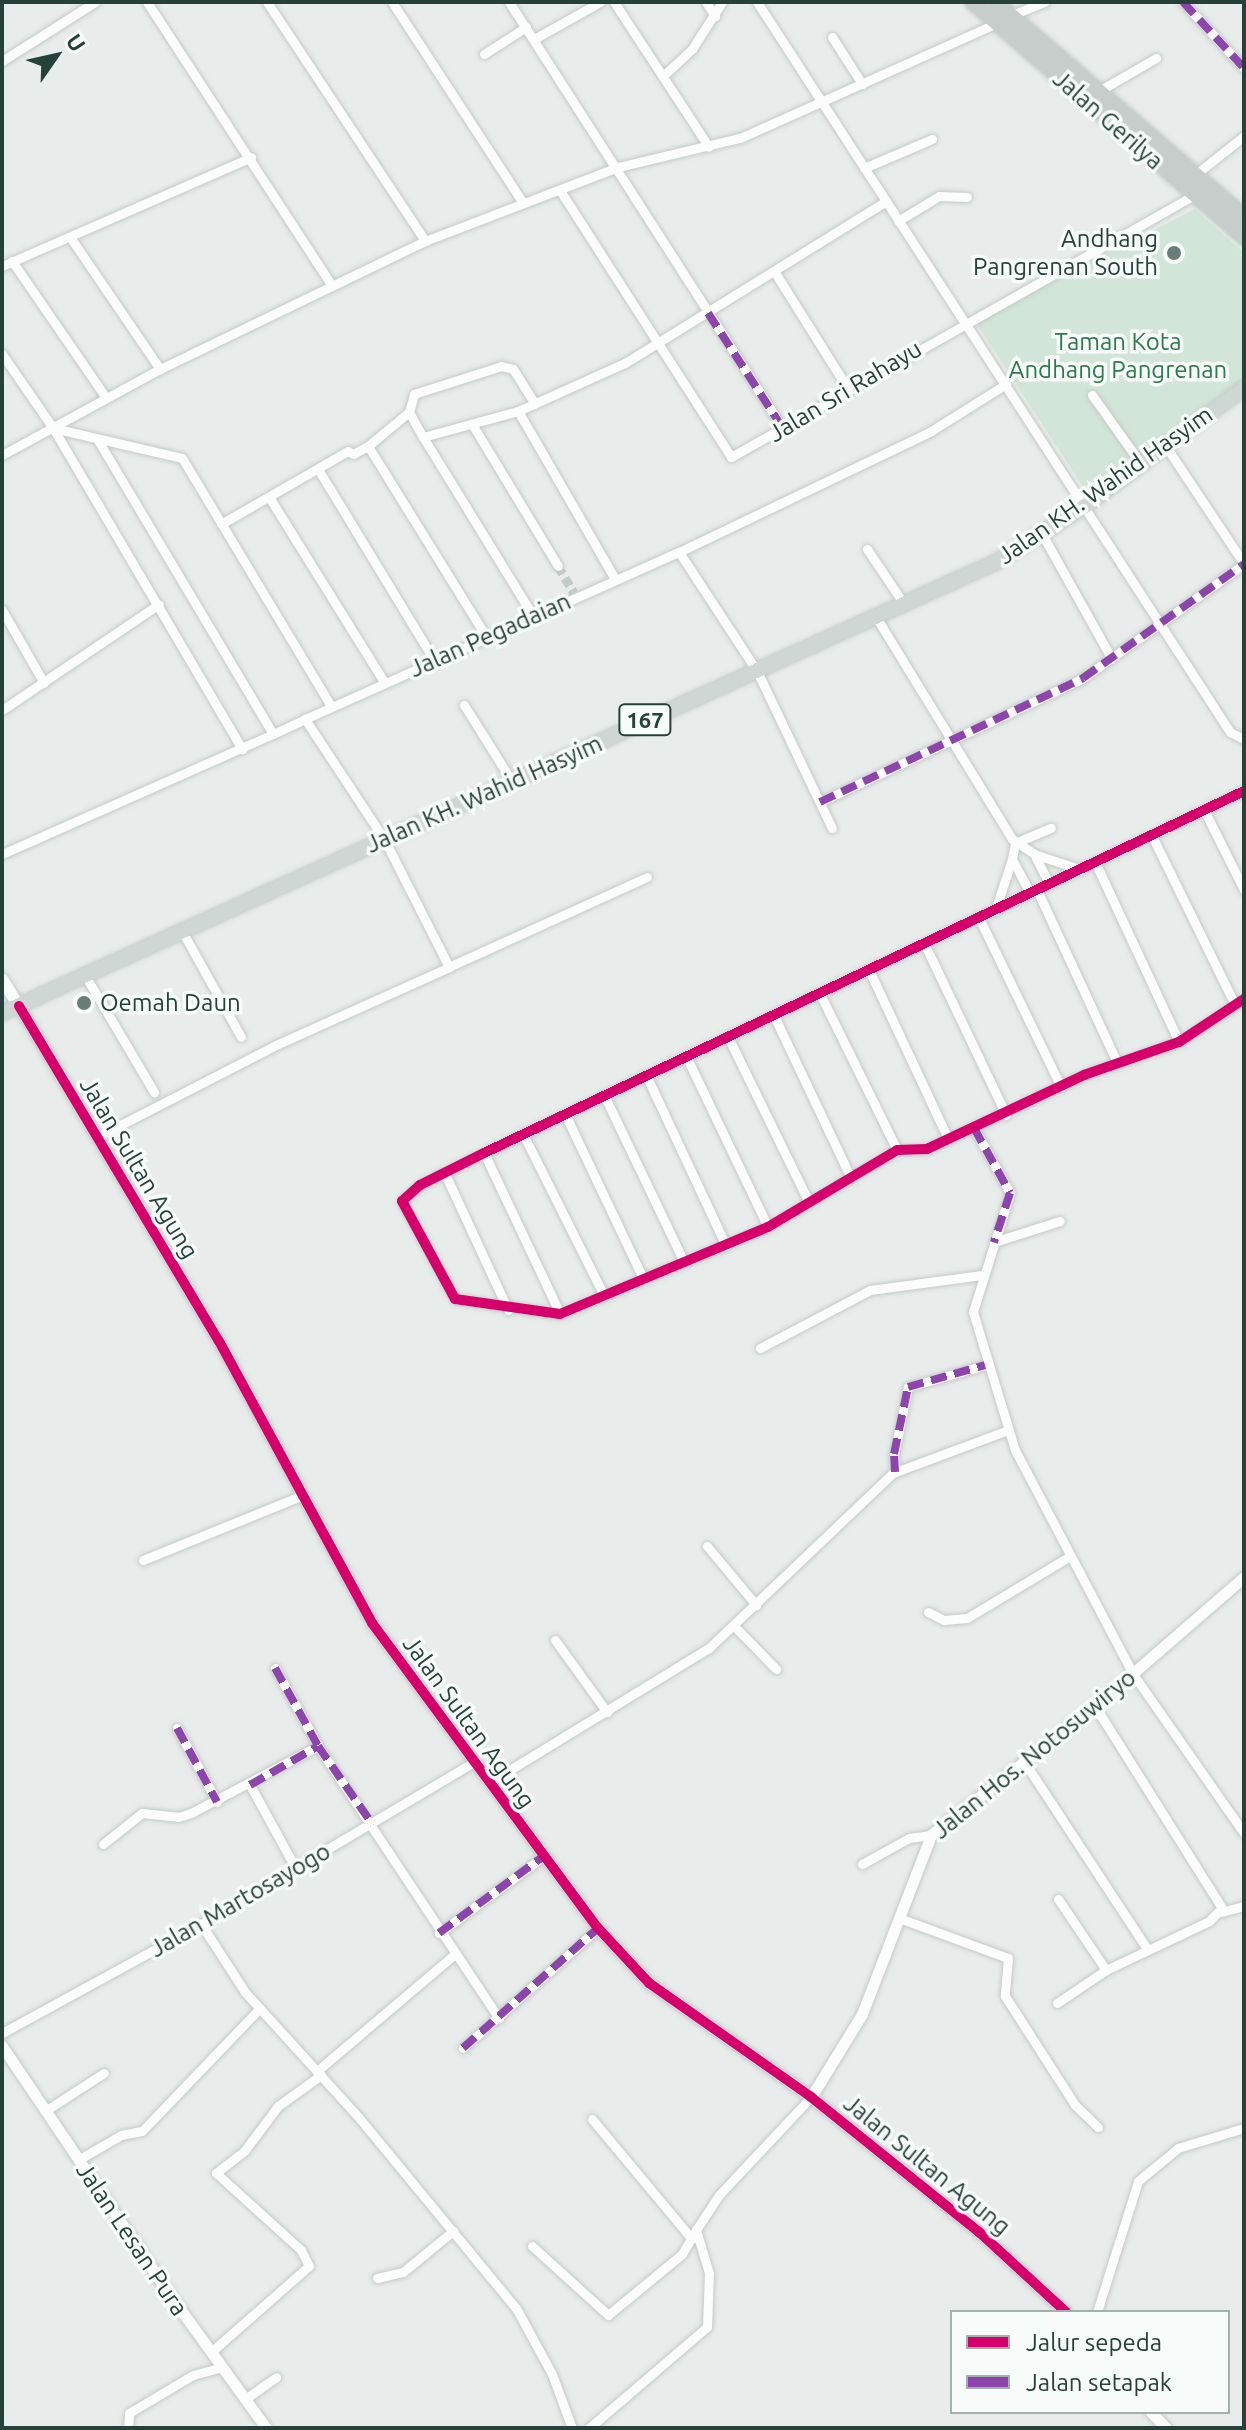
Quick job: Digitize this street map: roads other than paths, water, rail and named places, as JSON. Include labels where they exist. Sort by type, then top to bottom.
[{"type":"highway","name":"Jalan Gerilya","points":[[972,2],[1131,129],[1196,174],[1244,216]]},
{"type":"highway","name":"Jalan Gerilya","points":[[996,2],[1099,91],[1194,195],[1244,238]]},
{"type":"main road","name":"Jalan KH. Wahid Hasyim","points":[[2,1013],[996,562],[1085,506],[1244,388]]},
{"type":"main road","points":[[2,979],[19,1006]]},
{"type":"street","points":[[2,61],[95,2]]},
{"type":"street","points":[[147,2],[251,157],[332,286]]},
{"type":"street","points":[[267,2],[425,241]]},
{"type":"street","points":[[392,2],[523,203]]},
{"type":"street","points":[[509,2],[618,167],[782,427]]},
{"type":"street","points":[[534,39],[600,2]]},
{"type":"street","points":[[614,2],[709,147]]},
{"type":"street","points":[[706,2],[715,16]]},
{"type":"street","points":[[663,76],[692,49],[722,2]]},
{"type":"street","points":[[757,2],[1230,732],[1244,739]]},
{"type":"street","points":[[1012,15],[1045,2]]},
{"type":"street","points":[[1183,2],[1244,68]]},
{"type":"street","points":[[2,455],[160,369],[425,241],[523,203],[561,192],[618,167],[709,147],[823,103],[997,23]]},
{"type":"street","points":[[484,54],[526,27]]},
{"type":"street","points":[[832,37],[862,84]]},
{"type":"street","points":[[1099,91],[1156,58]]},
{"type":"street","points":[[1196,174],[1244,136]]},
{"type":"street","points":[[864,168],[932,139]]},
{"type":"street","points":[[106,398],[7,264],[70,237],[136,203],[251,157]]},
{"type":"street","points":[[561,192],[656,346]]},
{"type":"street","name":"Jalan Sri Rahayu","points":[[656,346],[726,452],[734,457],[965,321],[1194,195]]},
{"type":"street","points":[[898,221],[939,196],[967,197]]},
{"type":"street","points":[[423,437],[518,411],[656,346],[886,201]]},
{"type":"street","points":[[70,237],[160,369]]},
{"type":"street","points":[[774,271],[848,389]]},
{"type":"street","points":[[2,354],[58,426],[242,749]]},
{"type":"street","points":[[221,524],[318,469],[368,446],[409,412],[414,394],[501,366],[513,369],[535,404]]},
{"type":"street","name":"Jalan Pegadaian","points":[[2,854],[487,638],[575,594],[679,552],[931,431],[1006,384]]},
{"type":"street","points":[[1092,395],[1141,464]]},
{"type":"street","points":[[518,411],[615,579]]},
{"type":"street","points":[[409,412],[533,616]]},
{"type":"street","points":[[472,424],[558,566]]},
{"type":"street","points":[[58,426],[99,442],[177,454],[331,706]]},
{"type":"street","points":[[99,442],[273,734]]},
{"type":"street","points":[[820,802],[1112,659],[1244,564],[1165,445]]},
{"type":"street","points":[[368,446],[487,638]]},
{"type":"street","points":[[318,469],[434,660]]},
{"type":"street","points":[[269,497],[384,682]]},
{"type":"street","points":[[1042,534],[1112,659]]},
{"type":"street","points":[[867,549],[904,604]]},
{"type":"street","points":[[679,552],[757,671],[832,828]]},
{"type":"street","points":[[2,710],[159,604]]},
{"type":"street","points":[[2,610],[44,683]]},
{"type":"street","points":[[876,617],[1015,843],[1034,854],[1082,870]]},
{"type":"street","points":[[464,705],[513,783]]},
{"type":"street","points":[[305,719],[384,839],[449,967]]},
{"type":"street","points":[[1152,836],[1239,1002],[1179,1042],[1117,1062],[1006,1115],[922,1150],[897,1150],[768,1227],[560,1314],[508,1310],[455,1299],[404,1207],[406,1194],[604,1095],[925,945],[1049,883],[1096,864],[1152,836],[1204,810],[1244,791]]},
{"type":"street","points":[[1204,810],[1244,890]]},
{"type":"street","points":[[1015,843],[1051,828]]},
{"type":"street","points":[[995,911],[1015,843]]},
{"type":"street","points":[[1034,854],[1049,883]]},
{"type":"street","points":[[1012,859],[1033,892],[1117,1062]]},
{"type":"street","points":[[1096,864],[1179,1042]]},
{"type":"street","points":[[97,1137],[278,1044],[647,877]]},
{"type":"street","points":[[979,918],[1061,1087]]},
{"type":"street","points":[[182,931],[241,1037]]},
{"type":"street","points":[[925,945],[1006,1115]]},
{"type":"street","points":[[869,970],[948,1139]]},
{"type":"street","points":[[86,977],[154,1092]]},
{"type":"street","points":[[820,994],[897,1150]]},
{"type":"street","name":"Jalan Sultan Agung","points":[[19,1006],[219,1341],[372,1623],[598,1928],[649,1983],[811,2097],[979,2232],[1064,2310]]},
{"type":"street","points":[[774,1016],[850,1176]]},
{"type":"street","points":[[728,1037],[809,1202]]},
{"type":"street","points":[[686,1056],[768,1227]]},
{"type":"street","points":[[646,1075],[726,1246]]},
{"type":"street","points":[[604,1095],[684,1262]]},
{"type":"street","points":[[565,1114],[643,1278]]},
{"type":"street","points":[[974,1128],[1010,1193],[973,1312],[985,1365],[1008,1430],[1133,1674],[1244,1833]]},
{"type":"street","points":[[523,1134],[604,1296]]},
{"type":"street","points":[[484,1153],[560,1314]]},
{"type":"street","points":[[445,1174],[508,1310]]},
{"type":"street","points":[[994,1242],[1060,1221]]},
{"type":"street","points":[[760,1348],[870,1290],[982,1275]]},
{"type":"street","points":[[895,1472],[894,1454],[908,1387],[985,1365]]},
{"type":"street","points":[[490,1782],[607,1712],[735,1627],[895,1472],[1008,1430]]},
{"type":"street","points":[[143,1560],[301,1496]]},
{"type":"street","points":[[707,1546],[756,1605]]},
{"type":"street","points":[[928,1612],[944,1620],[967,1618],[1070,1556]]},
{"type":"street","name":"Jalan Hos. Notosuwiryo","points":[[811,2097],[862,2014],[931,1835],[1095,1706],[1244,1577]]},
{"type":"street","points":[[735,1627],[776,1669]]},
{"type":"street","points":[[555,1640],[607,1712]]},
{"type":"street","points":[[275,1668],[318,1746],[373,1825],[439,1933],[499,2018]]},
{"type":"street","points":[[1095,1706],[1219,1902],[1221,1912]]},
{"type":"street","points":[[177,1728],[217,1802]]},
{"type":"street","points":[[103,1844],[142,1813],[178,1817],[217,1802],[318,1746]]},
{"type":"street","points":[[1023,1760],[1148,1950]]},
{"type":"street","name":"Jalan Martosayogo","points":[[2,2033],[201,1924],[373,1825],[474,1762]]},
{"type":"street","points":[[250,1785],[296,1869]]},
{"type":"street","points":[[862,1864],[909,1838],[931,1835]]},
{"type":"street","points":[[439,1933],[544,1856]]},
{"type":"street","points":[[1058,1899],[1106,1970]]},
{"type":"street","points":[[1057,2003],[1106,1970],[1221,1912],[1244,1906]]},
{"type":"street","points":[[899,1918],[1008,1958],[1005,1996],[1075,2105],[1098,2127]]},
{"type":"street","points":[[201,1924],[260,2008],[453,2231],[528,2325],[572,2428]]},
{"type":"street","points":[[463,2048],[598,1928]]},
{"type":"street","points":[[211,2352],[309,2266],[301,2250],[216,2173],[245,2150],[278,2106],[455,1954]]},
{"type":"street","points":[[78,2160],[121,2135],[142,2131],[260,2008]]},
{"type":"street","name":"Jalan Lesan Pura","points":[[2,2046],[266,2428]]},
{"type":"street","points":[[45,2111],[104,2073]]},
{"type":"street","points":[[532,2246],[608,2315],[635,2297],[694,2235],[719,2195],[811,2097]]},
{"type":"street","points":[[589,2428],[707,2327],[709,2273],[694,2235],[592,2119]]},
{"type":"street","points":[[1098,2310],[1138,2181],[1178,2148],[1244,2128]]},
{"type":"street","points":[[377,2278],[403,2272],[453,2231]]},
{"type":"street","points":[[128,2428],[129,2413],[193,2375],[222,2367]]},
{"type":"street","points":[[245,2399],[276,2377]]},
{"type":"tunnel","points":[[558,566],[574,593]]},
{"type":"place","name":"Andhang Pangrenan South","points":[[1174,253]]},
{"type":"place","name":"Oemah Daun","points":[[84,1003]]},
{"type":"park label","name":"Taman Kota Andhang Pangrenan","points":[[1118,356]]}]
